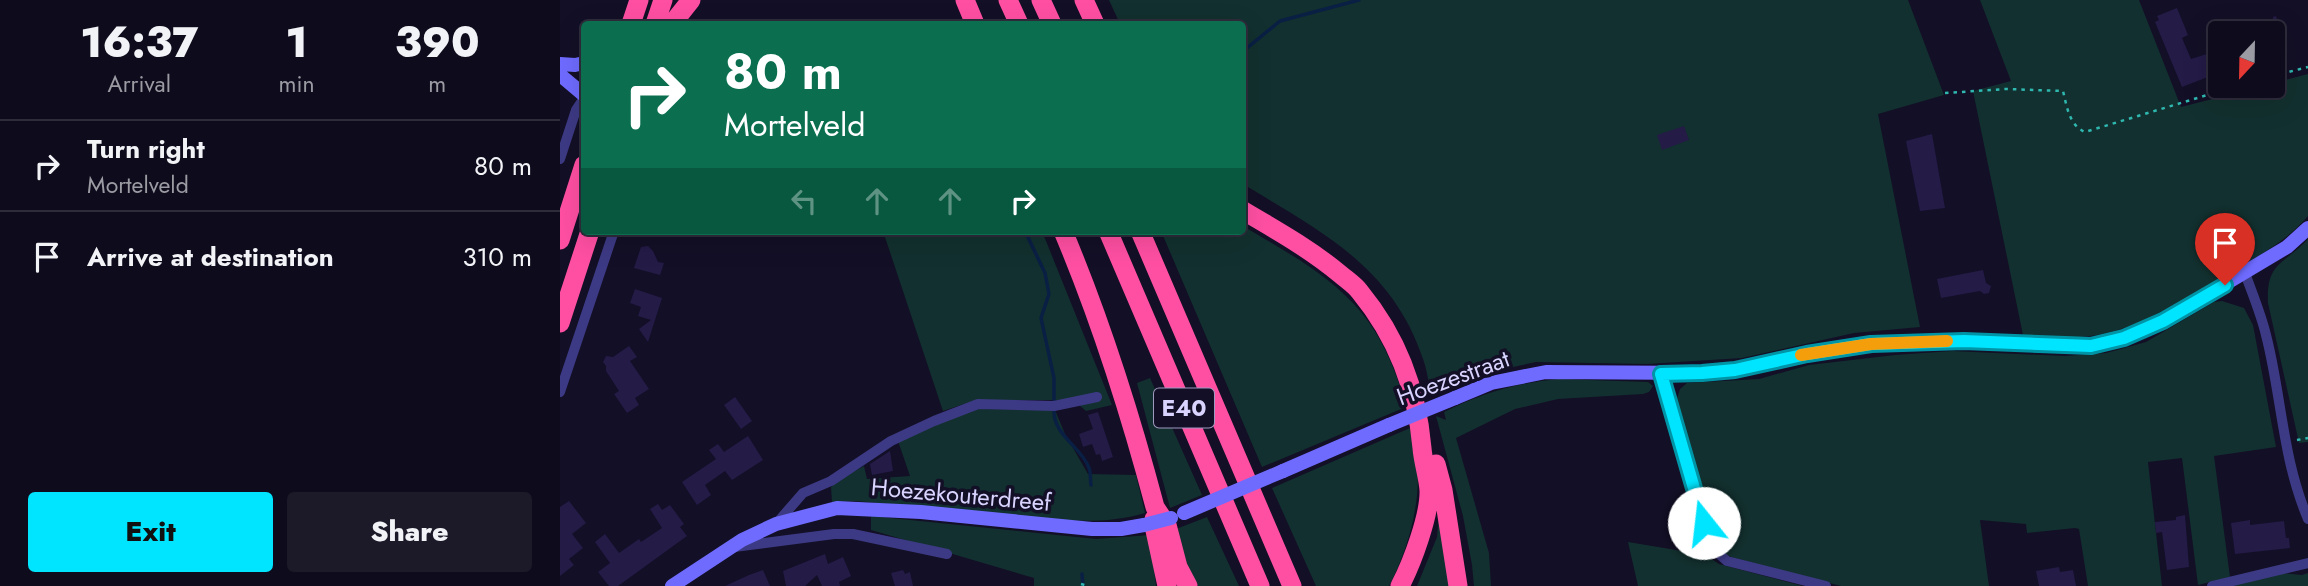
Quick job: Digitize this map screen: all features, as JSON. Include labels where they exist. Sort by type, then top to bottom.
[{"type":"highway","points":[[632,21],[639,0]]},
{"type":"highway","points":[[656,21],[663,0]]},
{"type":"highway","points":[[674,21],[691,0]]},
{"type":"highway","points":[[965,0],[974,21]]},
{"type":"highway","points":[[1008,0],[1018,21]]},
{"type":"highway","points":[[1041,0],[1051,21]]},
{"type":"highway","points":[[1084,0],[1094,21]]},
{"type":"highway","points":[[560,240],[581,174]]},
{"type":"highway","points":[[1246,211],[1297,242],[1359,290],[1396,346],[1413,390],[1422,431],[1429,492],[1419,542],[1400,586]]},
{"type":"highway","points":[[560,323],[589,235]]},
{"type":"highway","points":[[1065,235],[1170,513],[1167,525],[1178,567],[1188,586]]},
{"type":"highway","name":"E40","points":[[1110,235],[1260,586]]},
{"type":"highway","name":"E40","points":[[1142,235],[1292,586]]},
{"type":"highway","points":[[1422,431],[1431,446],[1443,490],[1458,586]]},
{"type":"highway","points":[[1167,586],[1154,526],[1170,513]]},
{"type":"street","points":[[560,64],[581,64]]},
{"type":"street","points":[[560,75],[581,93]]},
{"type":"street","points":[[560,159],[581,101]]},
{"type":"street","name":"Hoezestraat","points":[[1144,525],[1283,471],[1491,383],[1546,372],[1702,373],[1735,370],[1807,354],[1871,344],[1964,341],[2091,346],[2124,338],[2163,321],[2245,273],[2287,247],[2308,228]]},
{"type":"street","points":[[560,392],[613,235]]},
{"type":"street","points":[[2245,273],[2266,334],[2284,443],[2308,519]]},
{"type":"street","points":[[1661,374],[1711,547],[1727,561],[1826,586]]},
{"type":"street","name":"Hoezekouterdreef","points":[[776,524],[803,494],[831,481],[891,441],[934,421],[978,404],[1055,407],[1097,397]]},
{"type":"street","name":"Hoezekouterdreef","points":[[671,586],[731,547],[776,524],[837,508],[922,512],[1092,529],[1121,529],[1144,525]]},
{"type":"street","name":"Hoezekouterdreef","points":[[731,547],[853,534],[947,554]]},
{"type":"street","points":[[2212,586],[2308,563]]},
{"type":"path","points":[[2286,73],[2308,67]]},
{"type":"path","points":[[1945,93],[2006,89],[2063,91],[2071,119],[2076,128],[2085,132],[2208,95]]},
{"type":"path","points":[[1081,584],[1088,586]]},
{"type":"green space","points":[[1109,0],[1908,0],[1944,95],[1878,114],[1920,327],[1854,333],[1742,358],[1647,364],[1536,362],[1490,372],[1431,396],[1424,363],[1410,327],[1393,299],[1373,275],[1326,236],[1246,186],[1246,21],[1119,21]]},
{"type":"green space","points":[[1980,0],[2139,0],[2181,107],[2216,98],[2286,98],[2286,80],[2308,74],[2308,216],[2281,241],[2261,254],[2150,318],[2098,335],[2023,335],[1973,91],[2011,81]]},
{"type":"green space","points":[[1246,228],[1334,285],[1360,311],[1388,356],[1406,407],[1262,467],[1163,235],[1246,235]]},
{"type":"green space","points":[[884,235],[1044,235],[1112,405],[1086,411],[1073,400],[976,400],[943,411]]},
{"type":"green space","points":[[2308,239],[2308,442],[2299,443],[2268,303],[2268,289],[2273,271]]},
{"type":"green space","points":[[2222,301],[2244,308],[2253,325],[2276,447],[2214,456],[2230,577],[2198,585],[2182,458],[2148,462],[2162,586],[2088,586],[2079,529],[2075,528],[2027,533],[2026,524],[1980,520],[1989,586],[1841,586],[1731,557],[1724,553],[1715,539],[1675,405],[1680,389],[1687,383],[1759,379],[1809,365],[1895,355],[1952,351],[2065,356],[2106,353],[2146,342],[2214,302]]},
{"type":"green space","points":[[1150,378],[1202,495],[1170,508],[1137,383]]},
{"type":"green space","points":[[1559,379],[1648,382],[1653,386],[1649,392],[1643,394],[1558,399],[1515,409],[1456,438],[1489,553],[1491,586],[1474,586],[1463,516],[1436,416],[1446,420],[1444,412],[1472,399],[1514,386]]},
{"type":"green space","points":[[978,409],[1055,410],[1065,434],[1088,474],[1136,475],[1145,513],[1110,520],[1073,521],[855,501],[832,502],[831,487],[838,480],[864,466],[867,479],[910,476],[898,441],[924,428]]},
{"type":"green space","points":[[1410,428],[1418,471],[1416,505],[1406,547],[1389,586],[1316,586],[1272,488]]},
{"type":"green space","points":[[1439,514],[1453,586],[1417,586],[1437,537]]},
{"type":"green space","points":[[871,516],[1096,539],[1150,535],[1156,586],[1034,586],[1034,578],[871,530]]},
{"type":"green space","points":[[1207,517],[1239,586],[1198,586],[1186,567],[1176,529]]},
{"type":"green space","points":[[1628,542],[1706,555],[1719,564],[1803,586],[1638,586]]},
{"type":"green space","points":[[2282,573],[2308,573],[2308,586],[2231,586]]},
{"type":"building","points":[[2177,8],[2188,35],[2182,38],[2191,59],[2208,54],[2208,77],[2182,87],[2155,22],[2159,20],[2157,16]]},
{"type":"building","points":[[1684,126],[1689,140],[1662,150],[1657,135]]},
{"type":"building","points":[[1932,134],[1945,208],[1920,211],[1906,141]]},
{"type":"building","points":[[648,246],[658,262],[664,263],[660,275],[634,268],[641,247]]},
{"type":"building","points":[[1983,270],[1986,283],[1991,286],[1989,293],[1980,291],[1941,298],[1937,279]]},
{"type":"building","points":[[635,289],[662,298],[648,342],[639,329],[651,320],[638,316],[641,307],[630,303]]},
{"type":"building","points":[[629,346],[637,357],[630,361],[649,389],[635,398],[639,405],[627,413],[614,394],[619,391],[603,362],[606,356],[613,357]]},
{"type":"building","points":[[735,397],[752,421],[741,429],[724,405]]},
{"type":"building","points":[[1098,412],[1113,457],[1102,461],[1100,454],[1096,455],[1092,444],[1083,447],[1079,434],[1093,429],[1088,415]]},
{"type":"building","points":[[748,436],[763,460],[732,480],[725,471],[705,485],[711,495],[697,505],[682,482],[716,459],[709,450],[718,444],[724,452]]},
{"type":"building","points":[[890,451],[893,471],[872,475],[870,464]]},
{"type":"building","points":[[569,501],[586,523],[572,534],[583,548],[569,559],[574,565],[560,576],[560,507]]},
{"type":"building","points":[[658,504],[662,510],[670,505],[684,524],[680,527],[687,536],[618,586],[609,586],[598,572],[610,563],[595,542],[605,534],[619,553],[639,539],[641,542],[662,528],[650,509]]},
{"type":"building","points":[[2185,515],[2189,567],[2167,570],[2162,532],[2156,533],[2155,522],[2176,520],[2176,517]]},
{"type":"building","points":[[2250,520],[2250,525],[2284,521],[2290,548],[2235,554],[2231,523]]},
{"type":"building","points":[[825,554],[828,564],[843,557],[851,576],[839,582],[840,586],[822,586],[817,575],[805,586],[786,586],[783,571]]},
{"type":"building","points":[[2059,567],[2060,572],[2073,570],[2076,586],[2039,586],[2036,571]]},
{"type":"building","points":[[763,570],[770,586],[725,586],[749,575]]},
{"type":"building","points":[[903,570],[905,574],[910,572],[913,586],[895,586],[891,573]]},
{"type":"waterway","points":[[1246,49],[1280,21],[1359,0]]},
{"type":"waterway","points":[[1027,235],[1045,273],[1049,294],[1041,318],[1054,378],[1054,401]]},
{"type":"waterway","points":[[1054,412],[1063,435],[1086,461],[1091,485]]},
{"type":"waterway","points":[[1082,574],[1083,586]]},
{"type":"slow traffic","points":[[1801,355],[1871,344],[1947,341]]},
{"type":"route","points":[[1704,523],[1661,374],[1735,370],[1807,354],[1871,344],[1964,341],[2091,346],[2124,338],[2163,321],[2225,285]]}]
